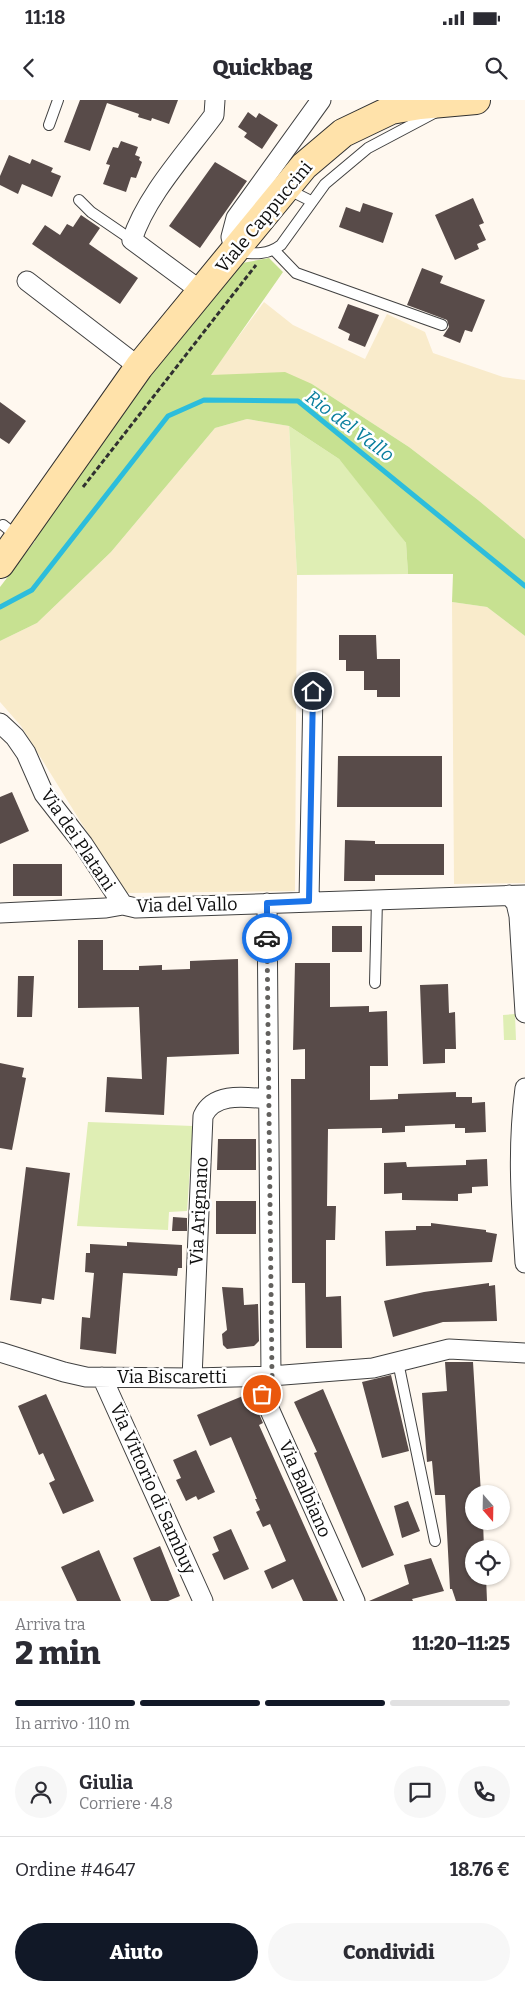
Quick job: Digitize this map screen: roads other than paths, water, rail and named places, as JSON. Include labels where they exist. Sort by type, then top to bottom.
[{"type":"main road","name":"Viale Cappuccini","points":[[0,564],[11,532],[139,367],[304,166],[343,133],[391,110],[456,100],[476,100]]},
{"type":"street","points":[[201,291],[132,240],[137,223],[151,201],[214,115],[215,100]]},
{"type":"street","points":[[235,252],[231,237],[236,218],[321,100]]},
{"type":"street","points":[[27,281],[139,367]]},
{"type":"street","points":[[309,901],[313,691]]},
{"type":"street","name":"Via dei Platani","points":[[1,723],[15,737],[26,753],[44,794],[83,844],[123,905]]},
{"type":"street","points":[[517,895],[516,903],[519,916],[525,1013]]},
{"type":"street","name":"Via del Vallo","points":[[0,913],[106,908],[123,905],[136,908],[376,898],[517,895]]},
{"type":"street","points":[[263,1377],[268,1098],[267,903]]},
{"type":"street","points":[[525,1088],[519,1152],[525,1263]]},
{"type":"street","name":"Via Arignano","points":[[192,1378],[203,1116],[211,1105],[221,1100],[268,1098]]},
{"type":"street","name":"Via Biscaretti","points":[[0,1352],[64,1372],[102,1377],[192,1378],[263,1377],[373,1368],[449,1349],[525,1353]]},
{"type":"street","name":"Via Vittorio di Sambuy","points":[[102,1377],[203,1601]]},
{"type":"street","name":"Via Balbiano","points":[[263,1377],[354,1601]]},
{"type":"lane","points":[[48,125],[58,100]]},
{"type":"lane","points":[[235,252],[257,254],[270,251],[281,245],[325,184],[368,148],[456,100]]},
{"type":"lane","points":[[285,188],[311,201]]},
{"type":"lane","points":[[79,200],[91,212],[132,240]]},
{"type":"lane","points":[[270,251],[296,273],[442,325]]},
{"type":"lane","points":[[375,983],[376,898]]},
{"type":"lane","points":[[398,1362],[435,1541]]},
{"type":"waterway","name":"Rio del Vallo","points":[[0,607],[32,590],[168,416],[204,400],[298,401],[525,586]]}]
